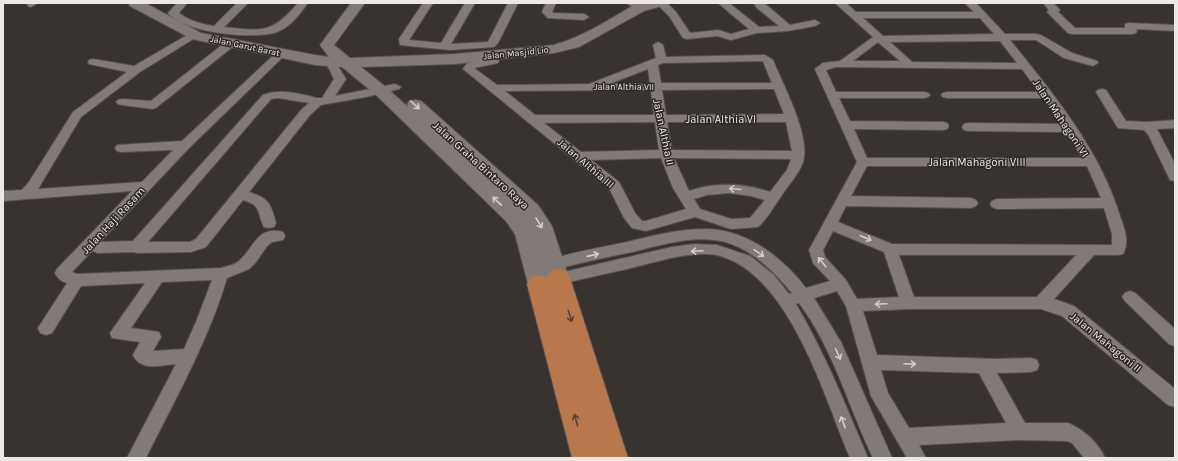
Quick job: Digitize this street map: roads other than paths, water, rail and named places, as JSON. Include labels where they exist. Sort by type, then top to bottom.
[{"type":"main road","name":"Jalan Graha Bintaro Raya","points":[[547,274],[587,458]]},
{"type":"main road","name":"Jalan Graha Bintaro Raya","points":[[547,274],[613,458]]},
{"type":"street","name":"Jalan Garut Barat","points":[[135,3],[194,34],[281,54],[315,60],[355,63]]},
{"type":"street","points":[[182,3],[173,13],[178,18],[197,26],[248,31],[271,31],[285,24],[303,3]]},
{"type":"street","points":[[218,28],[243,3]]},
{"type":"street","name":"Jalan Graha Bintaro Raya","points":[[358,3],[330,39],[327,45],[330,50],[355,63],[388,89],[513,216],[525,232],[547,274]]},
{"type":"street","name":"Jalan Graha Bintaro Raya","points":[[355,63],[342,43],[343,38],[370,3]]},
{"type":"street","points":[[428,3],[404,39],[404,43],[445,46],[486,46],[493,43],[513,3]]},
{"type":"street","points":[[445,46],[470,3]]},
{"type":"street","points":[[552,3],[547,12],[551,16],[584,17]]},
{"type":"street","name":"Jalan Masjid Lio","points":[[355,63],[455,59],[554,49],[574,44],[589,37],[635,6],[657,3]]},
{"type":"street","points":[[661,3],[673,14],[681,28],[689,37],[718,33],[731,37],[757,30],[788,28],[815,24]]},
{"type":"street","points":[[723,3],[757,30]]},
{"type":"street","points":[[759,3],[759,5],[788,28]]},
{"type":"street","points":[[840,3],[910,65]]},
{"type":"street","name":"Jalan Mahagoni VI","points":[[970,3],[982,14],[1025,66],[1070,128],[1090,162],[1110,203],[1121,243],[1118,250],[1090,250]]},
{"type":"street","points":[[1048,3],[1056,10],[1052,12],[1072,31],[1132,31],[1129,26],[1175,28]]},
{"type":"street","points":[[852,15],[982,14]]},
{"type":"street","points":[[25,195],[34,185],[77,115],[136,70],[194,34]]},
{"type":"street","points":[[842,64],[879,39],[1004,40],[1048,43],[1074,58],[1093,63]]},
{"type":"street","points":[[122,102],[153,105],[231,43]]},
{"type":"street","name":"Jalan Althia II","points":[[658,45],[655,87],[666,154],[670,167],[685,197],[695,212]]},
{"type":"street","name":"Jalan Haji Rasam","points":[[77,280],[62,274],[185,145],[281,54]]},
{"type":"street","points":[[547,274],[694,251],[728,238],[757,220],[792,172],[798,155],[797,144],[790,118],[766,58],[657,62],[591,87]]},
{"type":"street","name":"Jalan Althia III","points":[[494,61],[471,65],[468,69],[494,88],[614,185],[619,192],[633,222],[639,226],[646,226],[695,212]]},
{"type":"street","points":[[93,62],[136,70]]},
{"type":"street","points":[[917,458],[880,396],[853,305],[841,284],[818,260],[816,255],[816,250],[863,162],[820,69],[827,64],[1025,66]]},
{"type":"street","points":[[98,248],[137,246],[138,248],[191,247],[201,242],[306,112],[322,102],[340,79],[332,65]]},
{"type":"street","name":"Jalan Althia VII","points":[[494,88],[778,86]]},
{"type":"street","points":[[137,246],[267,97],[275,94],[322,102],[388,89]]},
{"type":"street","points":[[1102,92],[1122,125],[1147,126],[1175,124]]},
{"type":"street","points":[[832,95],[924,95]]},
{"type":"street","points":[[947,95],[1046,95]]},
{"type":"street","name":"Jalan Althia VI","points":[[531,119],[790,118]]},
{"type":"street","points":[[846,125],[943,126]]},
{"type":"street","points":[[1147,126],[1153,132],[1175,177]]},
{"type":"street","points":[[968,127],[1070,128]]},
{"type":"street","points":[[121,148],[185,145]]},
{"type":"street","points":[[578,156],[666,154],[798,155]]},
{"type":"street","points":[[594,169],[599,155]]},
{"type":"street","name":"Jalan Mahagoni VIII","points":[[863,162],[1090,162]]},
{"type":"street","points":[[3,196],[145,186]]},
{"type":"street","points":[[685,197],[710,189],[731,188],[752,191],[773,198]]},
{"type":"street","points":[[240,194],[260,200],[266,206],[269,223]]},
{"type":"street","points":[[842,201],[971,203]]},
{"type":"street","points":[[997,204],[1110,203]]},
{"type":"street","points":[[695,212],[728,238],[749,263],[769,280],[785,301],[815,352],[847,434],[859,458]]},
{"type":"street","points":[[830,224],[867,238],[890,249],[1090,250]]},
{"type":"street","points":[[46,328],[77,280],[222,274],[238,270],[248,262],[262,241],[267,237],[278,236]]},
{"type":"street","points":[[728,238],[757,250],[779,268],[803,296],[822,324],[835,348],[866,423],[883,458]]},
{"type":"street","points":[[890,249],[909,302]]},
{"type":"street","points":[[1041,303],[1090,250]]},
{"type":"street","points":[[136,458],[188,356],[215,296],[222,274]]},
{"type":"street","points":[[158,276],[118,333],[153,337],[141,356],[145,359],[188,356]]},
{"type":"street","points":[[785,301],[841,284]]},
{"type":"street","points":[[1130,298],[1175,340]]},
{"type":"street","name":"Jalan Mahagoni II","points":[[853,305],[909,302],[1041,303],[1056,306],[1068,311],[1086,324],[1174,399]]},
{"type":"street","points":[[871,362],[984,366],[1031,365]]},
{"type":"street","points":[[984,366],[1020,431]]},
{"type":"street","points":[[904,437],[1020,431],[1068,432],[1074,434],[1096,458]]}]
